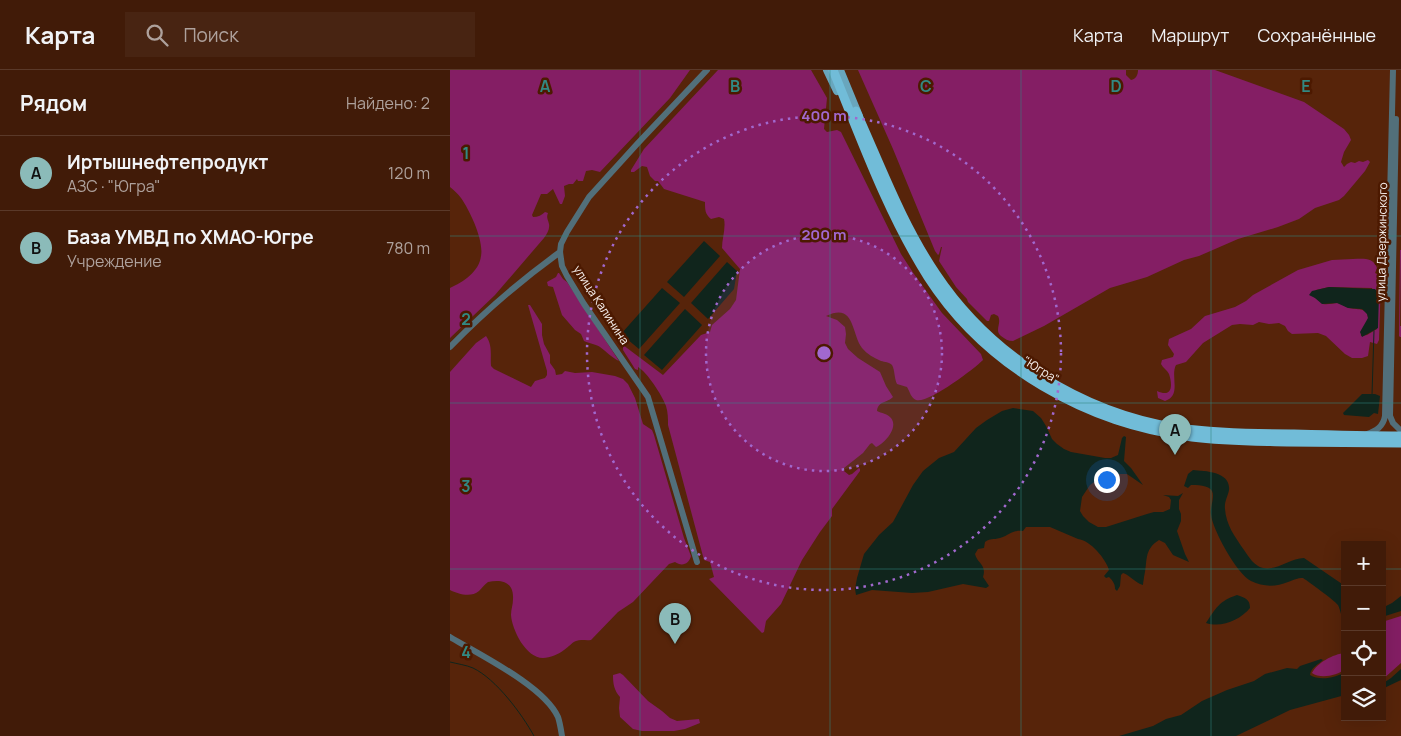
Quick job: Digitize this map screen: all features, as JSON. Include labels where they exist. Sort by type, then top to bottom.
[{"type":"highway","name":"\"Югра\"","points":[[833,70],[908,241],[920,264],[938,291],[961,319],[987,346],[1011,366],[1049,390],[1103,415],[1141,428],[1174,435],[1232,440],[1401,444]]},
{"type":"highway","name":"\"Югра\"","points":[[839,70],[869,149],[909,228],[936,274],[966,313],[986,333],[1011,356],[1039,375],[1066,390],[1115,411],[1162,425],[1220,432],[1401,436]]},
{"type":"main road","points":[[827,70],[869,149]]},
{"type":"street","points":[[450,348],[517,284],[560,252],[561,244],[567,232],[589,197],[707,70]]},
{"type":"street","name":"улица Дзержинского","points":[[1388,415],[1396,71]]},
{"type":"street","name":"улица Калинина","points":[[560,252],[562,266],[567,276],[648,397],[697,562]]},
{"type":"street","points":[[1362,436],[1372,432],[1382,424],[1388,415],[1401,431]]},
{"type":"street","points":[[1220,432],[1249,430],[1372,432]]},
{"type":"street","points":[[450,637],[515,676],[538,693],[558,717],[562,736]]},
{"type":"shaded area","points":[[450,70],[690,70],[670,98],[600,172],[586,171],[583,181],[578,181],[577,179],[573,184],[564,186],[565,196],[562,204],[560,204],[553,189],[547,194],[541,194],[532,215],[535,217],[545,212],[548,213],[549,228],[546,235],[495,295],[450,338],[450,288],[474,272],[480,262],[481,249],[476,226],[468,210],[460,197],[450,187]]},
{"type":"shaded area","points":[[718,70],[811,70],[827,98],[824,129],[827,132],[837,130],[841,132],[901,254],[942,313],[981,354],[983,360],[961,378],[930,397],[916,400],[907,387],[897,384],[892,365],[873,357],[862,348],[847,316],[842,313],[835,313],[826,316],[837,320],[845,327],[845,343],[848,349],[880,372],[893,397],[879,405],[877,411],[891,418],[893,422],[892,431],[883,443],[876,447],[872,443],[870,444],[863,453],[844,468],[844,471],[849,475],[859,468],[860,471],[832,509],[832,516],[802,560],[781,604],[766,621],[764,632],[762,633],[709,579],[714,577],[710,562],[704,560],[668,425],[666,406],[650,379],[638,367],[638,370],[635,369],[623,350],[623,345],[663,375],[701,335],[710,332],[712,325],[730,309],[736,300],[740,269],[722,248],[724,219],[719,217],[711,219],[706,212],[705,202],[664,189],[658,181],[655,181],[650,176],[647,167],[642,166],[631,172],[644,149]]},
{"type":"shaded area","points":[[858,70],[1126,70],[1126,75],[1131,80],[1138,74],[1138,70],[1215,70],[1304,102],[1344,129],[1349,135],[1351,140],[1341,162],[1344,167],[1351,162],[1368,160],[1370,162],[1365,171],[1339,200],[1315,208],[1299,219],[1238,239],[1147,277],[1110,288],[1044,326],[1010,341],[999,334],[998,316],[991,315],[989,321],[987,321],[956,287],[939,261],[942,247],[938,255]]},
{"type":"shaded area","points":[[704,241],[720,256],[684,297],[667,282]]},
{"type":"shaded area","points":[[1401,250],[1401,337],[1399,336]]},
{"type":"shaded area","points":[[1367,259],[1373,262],[1377,268],[1375,273],[1381,279],[1379,340],[1377,344],[1370,342],[1368,356],[1352,358],[1326,336],[1318,333],[1292,334],[1285,326],[1279,323],[1259,322],[1253,325],[1232,325],[1203,343],[1186,362],[1176,365],[1173,395],[1165,401],[1158,398],[1157,391],[1166,393],[1170,390],[1171,386],[1169,374],[1161,364],[1162,360],[1173,357],[1174,354],[1168,345],[1169,339],[1191,329],[1205,316],[1235,307],[1298,270],[1332,260]],"holes":[[[1329,287],[1372,288],[1377,329],[1361,336],[1368,320],[1366,312],[1338,303],[1323,304],[1314,297],[1316,290]]]},
{"type":"shaded area","points":[[727,262],[737,271],[734,289],[708,319],[691,303]]},
{"type":"shaded area","points":[[558,273],[567,282],[619,361],[599,346],[584,341],[581,334],[562,315],[553,287],[548,286],[547,282],[556,277]]},
{"type":"shaded area","points":[[1329,287],[1375,289],[1379,294],[1378,328],[1362,337],[1360,332],[1368,318],[1362,309],[1348,308],[1337,303],[1322,304],[1309,295],[1312,291]]},
{"type":"shaded area","points":[[662,288],[680,303],[639,349],[621,334]]},
{"type":"shaded area","points":[[528,305],[530,305],[542,324],[544,344],[550,355],[550,363],[556,375],[562,374],[565,371],[575,373],[592,372],[615,376],[623,379],[628,384],[635,398],[643,424],[652,430],[654,435],[691,556],[685,564],[675,562],[669,564],[633,602],[618,612],[591,640],[576,641],[557,654],[543,658],[531,653],[517,635],[511,615],[513,593],[509,585],[498,581],[488,582],[476,593],[468,595],[450,590],[450,372],[476,343],[486,336],[490,347],[491,366],[494,369],[531,387],[535,381],[545,378],[547,371]]},
{"type":"shaded area","points":[[685,309],[702,325],[662,370],[644,355]]},
{"type":"shaded area","points":[[1362,394],[1380,396],[1378,414],[1374,413],[1369,417],[1344,415],[1343,413]]},
{"type":"shaded area","points":[[1013,408],[1033,411],[1041,418],[1052,439],[1071,452],[1111,458],[1118,455],[1122,438],[1126,437],[1124,461],[1143,485],[1127,474],[1105,474],[1090,485],[1082,497],[1080,511],[1089,522],[1098,527],[1106,527],[1170,509],[1171,500],[1163,495],[1178,496],[1183,493],[1179,500],[1181,521],[1177,531],[1189,562],[1173,555],[1165,543],[1159,540],[1148,552],[1143,585],[1123,573],[1117,591],[1112,580],[1104,576],[1109,570],[1105,561],[1097,551],[1083,540],[1050,527],[1026,527],[1023,531],[1016,531],[1000,538],[988,540],[985,542],[984,548],[978,549],[975,554],[984,570],[983,577],[989,586],[986,588],[963,584],[928,592],[912,593],[872,590],[856,595],[857,578],[864,554],[879,535],[893,522],[913,485],[923,471],[939,458],[954,452],[976,428],[987,420],[1002,411]]},
{"type":"shaded area","points":[[1193,470],[1204,471],[1217,474],[1226,479],[1229,484],[1225,506],[1227,520],[1237,540],[1257,565],[1263,568],[1273,568],[1304,558],[1341,583],[1341,613],[1338,605],[1303,578],[1270,586],[1256,583],[1245,577],[1232,561],[1212,521],[1212,491],[1202,486],[1191,485],[1188,488],[1184,486],[1188,474]]},
{"type":"shaded area","points":[[1237,595],[1248,601],[1250,608],[1246,612],[1224,624],[1206,623],[1219,606]]},
{"type":"shaded area","points":[[1401,596],[1401,611],[1386,616],[1386,606]]},
{"type":"shaded area","points":[[1401,616],[1401,663],[1386,676],[1386,631],[1386,621]]},
{"type":"shaded area","points":[[1341,654],[1341,671],[1324,676],[1312,673],[1314,669],[1335,655]]},
{"type":"shaded area","points":[[1323,660],[1313,668],[1310,675],[1318,678],[1328,678],[1341,674],[1341,696],[1290,710],[1236,736],[1119,736],[1181,715],[1202,701],[1254,681],[1265,674],[1287,668],[1297,669],[1300,666]]},
{"type":"shaded area","points":[[1401,669],[1401,680],[1386,687],[1386,681]]},
{"type":"shaded area","points":[[620,673],[648,701],[670,718],[677,721],[699,719],[700,723],[674,731],[642,731],[633,729],[620,717],[620,697],[614,687],[613,675]]},
{"type":"waterway","points":[[1372,395],[1374,331]]},
{"type":"waterway","points":[[450,662],[473,668],[491,680],[523,718],[534,736]]},
{"type":"place","name":"Иртышнефтепродукт","points":[[1175,455]]},
{"type":"place","name":"База УМВД по ХМАО-Югре","points":[[675,644]]}]
